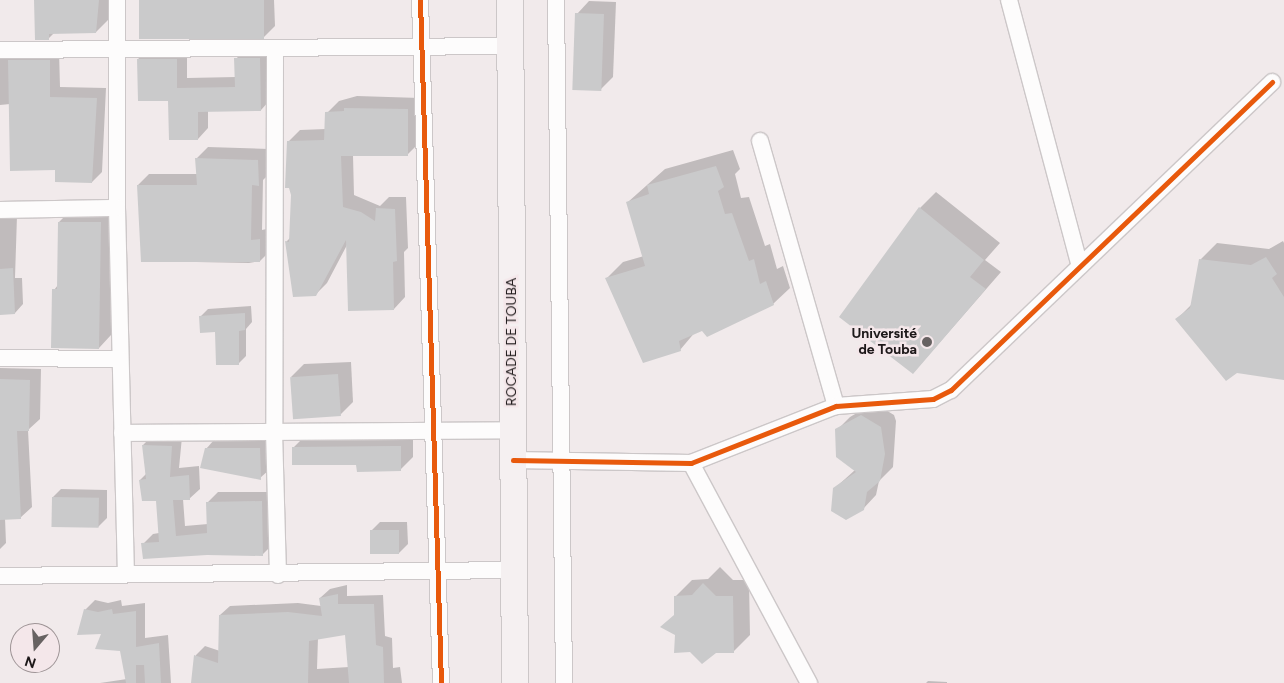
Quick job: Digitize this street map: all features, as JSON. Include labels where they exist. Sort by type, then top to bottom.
[{"type":"main road","name":"ROCADE DE TOUBA","points":[[510,0],[515,683]]},
{"type":"street","points":[[117,0],[117,208],[126,574]]},
{"type":"street","points":[[420,0],[440,683]]},
{"type":"street","points":[[556,0],[564,683]]},
{"type":"street","points":[[1009,0],[1080,266]]},
{"type":"street","points":[[0,50],[276,49],[422,45],[510,46]]},
{"type":"street","points":[[276,49],[274,431],[278,575]]},
{"type":"street","points":[[513,460],[691,463],[836,406],[933,399],[951,390],[1272,82]]},
{"type":"street","points":[[760,141],[836,406]]},
{"type":"street","points":[[0,210],[117,208]]},
{"type":"street","points":[[0,358],[120,359]]},
{"type":"street","points":[[122,433],[434,429],[513,430]]},
{"type":"street","points":[[691,463],[809,683]]},
{"type":"street","points":[[0,576],[126,574],[278,575],[514,570]]},
{"type":"building","points":[[34,0],[99,0],[96,33],[49,34],[49,40],[35,40]]},
{"type":"building","points":[[139,0],[264,0],[264,39],[139,39]]},
{"type":"building","points":[[575,13],[604,14],[601,91],[572,90]]},
{"type":"building","points":[[234,58],[260,58],[261,111],[198,112],[198,140],[169,140],[168,101],[138,101],[137,59],[177,59],[177,88],[235,87]]},
{"type":"building","points":[[8,60],[50,60],[50,97],[97,98],[92,183],[55,182],[55,170],[10,171]]},
{"type":"building","points":[[344,108],[408,109],[408,156],[341,156],[343,207],[361,212],[375,221],[376,208],[395,209],[397,261],[393,262],[394,310],[348,311],[346,240],[316,296],[293,297],[285,241],[289,242],[291,195],[289,188],[285,188],[287,141],[324,140],[325,112],[344,111]]},
{"type":"building","points":[[195,158],[258,160],[259,186],[252,185],[251,240],[260,239],[260,262],[141,262],[137,185],[197,185]]},
{"type":"building","points":[[716,166],[724,187],[718,191],[725,214],[732,213],[749,261],[754,259],[760,284],[766,281],[774,305],[707,337],[702,331],[679,341],[681,351],[643,363],[605,278],[645,266],[626,202],[649,194],[647,185]]},
{"type":"building","points":[[919,207],[984,260],[970,277],[986,289],[913,374],[839,317]]},
{"type":"building","points":[[58,222],[101,222],[99,349],[51,348],[52,289],[57,289]]},
{"type":"building","points":[[1266,257],[1277,274],[1272,278],[1284,297],[1284,380],[1237,373],[1226,381],[1175,319],[1190,308],[1199,259],[1251,265]]},
{"type":"building","points":[[13,268],[15,314],[0,315],[0,269]]},
{"type":"building","points":[[245,313],[245,330],[239,331],[239,365],[216,365],[215,332],[200,333],[199,316]]},
{"type":"building","points":[[338,374],[341,416],[293,419],[290,377]]},
{"type":"building","points":[[0,379],[30,380],[29,431],[17,431],[21,519],[0,520]]},
{"type":"building","points":[[861,415],[881,427],[885,454],[880,481],[867,492],[864,510],[846,520],[831,511],[833,488],[856,472],[836,457],[835,429]]},
{"type":"building","points":[[142,445],[172,446],[170,477],[189,475],[190,500],[173,500],[176,536],[207,533],[206,502],[262,501],[263,556],[207,555],[143,559],[141,543],[159,542],[156,501],[142,501],[139,480],[146,479]]},
{"type":"building","points":[[401,446],[401,471],[357,472],[356,465],[292,465],[292,447]]},
{"type":"building","points":[[205,448],[260,448],[261,480],[200,468]]},
{"type":"building","points":[[52,497],[99,498],[98,528],[51,527]]},
{"type":"building","points":[[370,530],[399,530],[399,554],[370,554]]},
{"type":"building","points":[[703,583],[716,596],[733,596],[734,653],[716,653],[702,664],[690,652],[674,653],[675,635],[660,627],[674,615],[674,596],[692,595]]},
{"type":"building","points":[[338,594],[338,604],[374,604],[376,645],[383,647],[384,683],[349,683],[345,635],[309,641],[308,683],[191,683],[194,655],[218,663],[219,615],[288,612],[322,616],[319,598]]},
{"type":"building","points":[[84,609],[98,612],[112,609],[113,614],[136,611],[136,647],[159,643],[161,683],[145,683],[144,665],[136,665],[136,683],[126,683],[120,651],[95,649],[101,634],[77,635]]},
{"type":"cycle path","points":[[420,0],[441,683]]},
{"type":"cycle path","points":[[513,460],[691,463],[836,406],[933,399],[951,390],[1272,82]]},
{"type":"place","name":"Université de Touba","points":[[927,342]]}]
